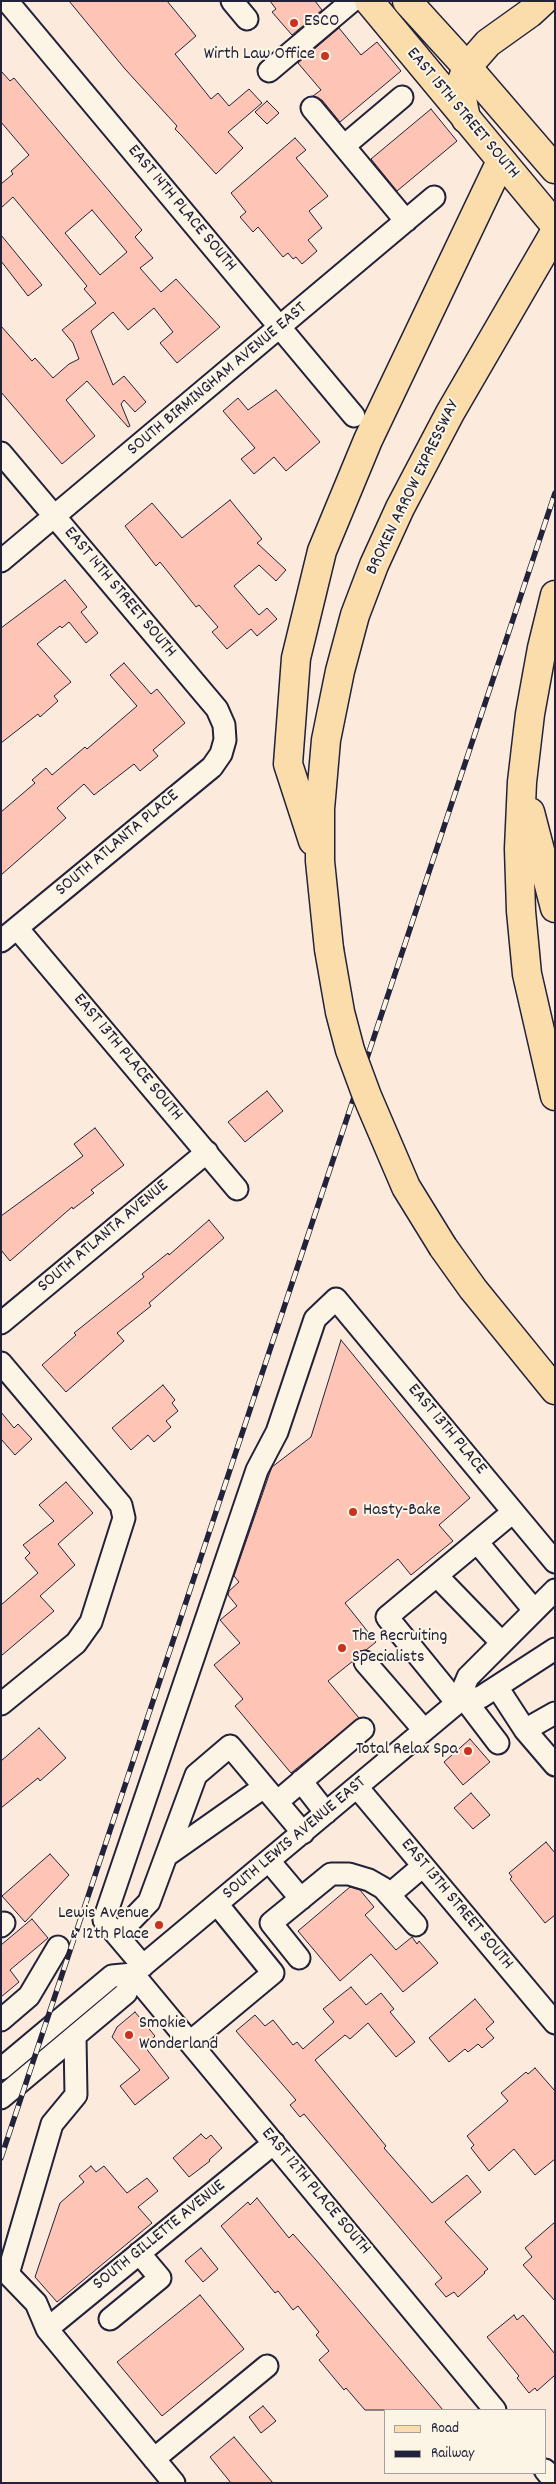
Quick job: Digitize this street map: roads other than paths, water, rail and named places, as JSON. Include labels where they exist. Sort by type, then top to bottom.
[{"type":"main road","name":"EAST 15TH STREET SOUTH","points":[[370,1],[555,226]]},
{"type":"main road","name":"EAST 15TH STREET SOUTH","points":[[407,1],[468,67],[555,170]]},
{"type":"main road","points":[[466,119],[462,90],[468,67],[488,43],[530,13],[543,1]]},
{"type":"main road","points":[[320,861],[288,764],[296,658],[322,551],[368,440],[501,161]]},
{"type":"main road","name":"BROKEN ARROW EXPRESSWAY","points":[[555,232],[450,413],[400,508],[374,565],[355,615],[340,671],[326,740],[320,809],[320,861],[329,949],[340,1012],[350,1050],[367,1096],[406,1187],[443,1247],[473,1289],[555,1390]]},
{"type":"main road","points":[[555,595],[532,705],[522,782],[521,902],[526,965],[539,1031],[555,1096]]},
{"type":"main road","points":[[522,782],[555,908]]},
{"type":"street","name":"EAST 14TH PLACE SOUTH","points":[[7,1],[354,416]]},
{"type":"street","points":[[232,1],[247,19]]},
{"type":"street","points":[[269,71],[352,1]]},
{"type":"street","points":[[344,146],[402,97]]},
{"type":"street","points":[[312,108],[406,221]]},
{"type":"street","name":"SOUTH BIRMINGHAM AVENUE EAST","points":[[1,561],[434,197]]},
{"type":"street","name":"EAST 14TH STREET SOUTH","points":[[1,453],[217,709],[224,724],[225,740]]},
{"type":"street","name":"SOUTH ATLANTA PLACE","points":[[9,935],[212,767],[221,754],[225,740]]},
{"type":"street","name":"EAST 13TH PLACE SOUTH","points":[[9,935],[238,1189]]},
{"type":"street","name":"SOUTH ATLANTA AVENUE","points":[[1,1323],[206,1152]]},
{"type":"street","name":"EAST 13TH PLACE","points":[[336,1299],[555,1562]]},
{"type":"street","name":"EAST 12TH PLACE SOUTH","points":[[336,1299],[315,1320],[276,1432],[258,1470],[104,1920],[117,1935],[138,1970],[190,2042],[494,2409]]},
{"type":"street","points":[[1,1363],[121,1505],[124,1518],[91,1622],[76,1644],[1,1704]]},
{"type":"street","points":[[498,1743],[387,1617],[513,1512]]},
{"type":"street","points":[[477,1542],[534,1610]]},
{"type":"street","points":[[436,1576],[502,1643]]},
{"type":"street","name":"SOUTH LEWIS AVENUE EAST","points":[[462,1702],[468,1677],[555,1590]]},
{"type":"street","name":"SOUTH LEWIS AVENUE EAST","points":[[1,2098],[126,1993],[138,1970],[424,1730],[462,1702],[482,1697],[555,1649]]},
{"type":"street","points":[[366,1662],[424,1730]]},
{"type":"street","points":[[497,1687],[525,1730],[555,1765]]},
{"type":"street","points":[[525,1730],[555,1712]]},
{"type":"street","points":[[166,1856],[270,1794],[301,1782],[363,1729]]},
{"type":"street","points":[[117,1935],[149,1902],[196,1776],[230,1746],[302,1833]]},
{"type":"street","points":[[301,1782],[326,1813]]},
{"type":"street","name":"EAST 13TH STREET SOUTH","points":[[358,1787],[555,2023]]},
{"type":"street","points":[[269,1861],[300,1899]]},
{"type":"street","points":[[389,1895],[423,1866]]},
{"type":"street","points":[[299,1958],[270,1923],[331,1874],[349,1874],[369,1880],[383,1888],[416,1925]]},
{"type":"street","points":[[190,2042],[273,1973],[217,1904]]},
{"type":"street","points":[[1,2020],[29,1996],[58,1947]]},
{"type":"street","name":"SOUTH LEWIS AVENUE EAST","points":[[1,2069],[112,1976],[138,1970]]},
{"type":"street","points":[[75,2037],[76,2095],[52,2124],[8,2274],[36,2303],[47,2329],[174,2483]]},
{"type":"street","name":"SOUTH GILLETTE AVENUE","points":[[47,2329],[274,2143]]},
{"type":"street","points":[[110,2319],[160,2278],[139,2253]]},
{"type":"street","points":[[154,2459],[267,2366]]},
{"type":"street","points":[[546,2471],[555,2482]]},
{"type":"railway","points":[[1,2158],[555,493]]},
{"type":"place","name":"ESCO","points":[[294,23]]},
{"type":"place","name":"Wirth Law Office","points":[[325,56]]},
{"type":"place","name":"Hasty-Bake","points":[[353,1512]]},
{"type":"place","name":"The Recruiting Specialists","points":[[342,1648]]},
{"type":"place","name":"Total Relax Spa","points":[[468,1751]]},
{"type":"place","name":"Lewis Avenue & 12th Place","points":[[159,1925]]},
{"type":"place","name":"Smokie Wonderland","points":[[129,2035]]}]
